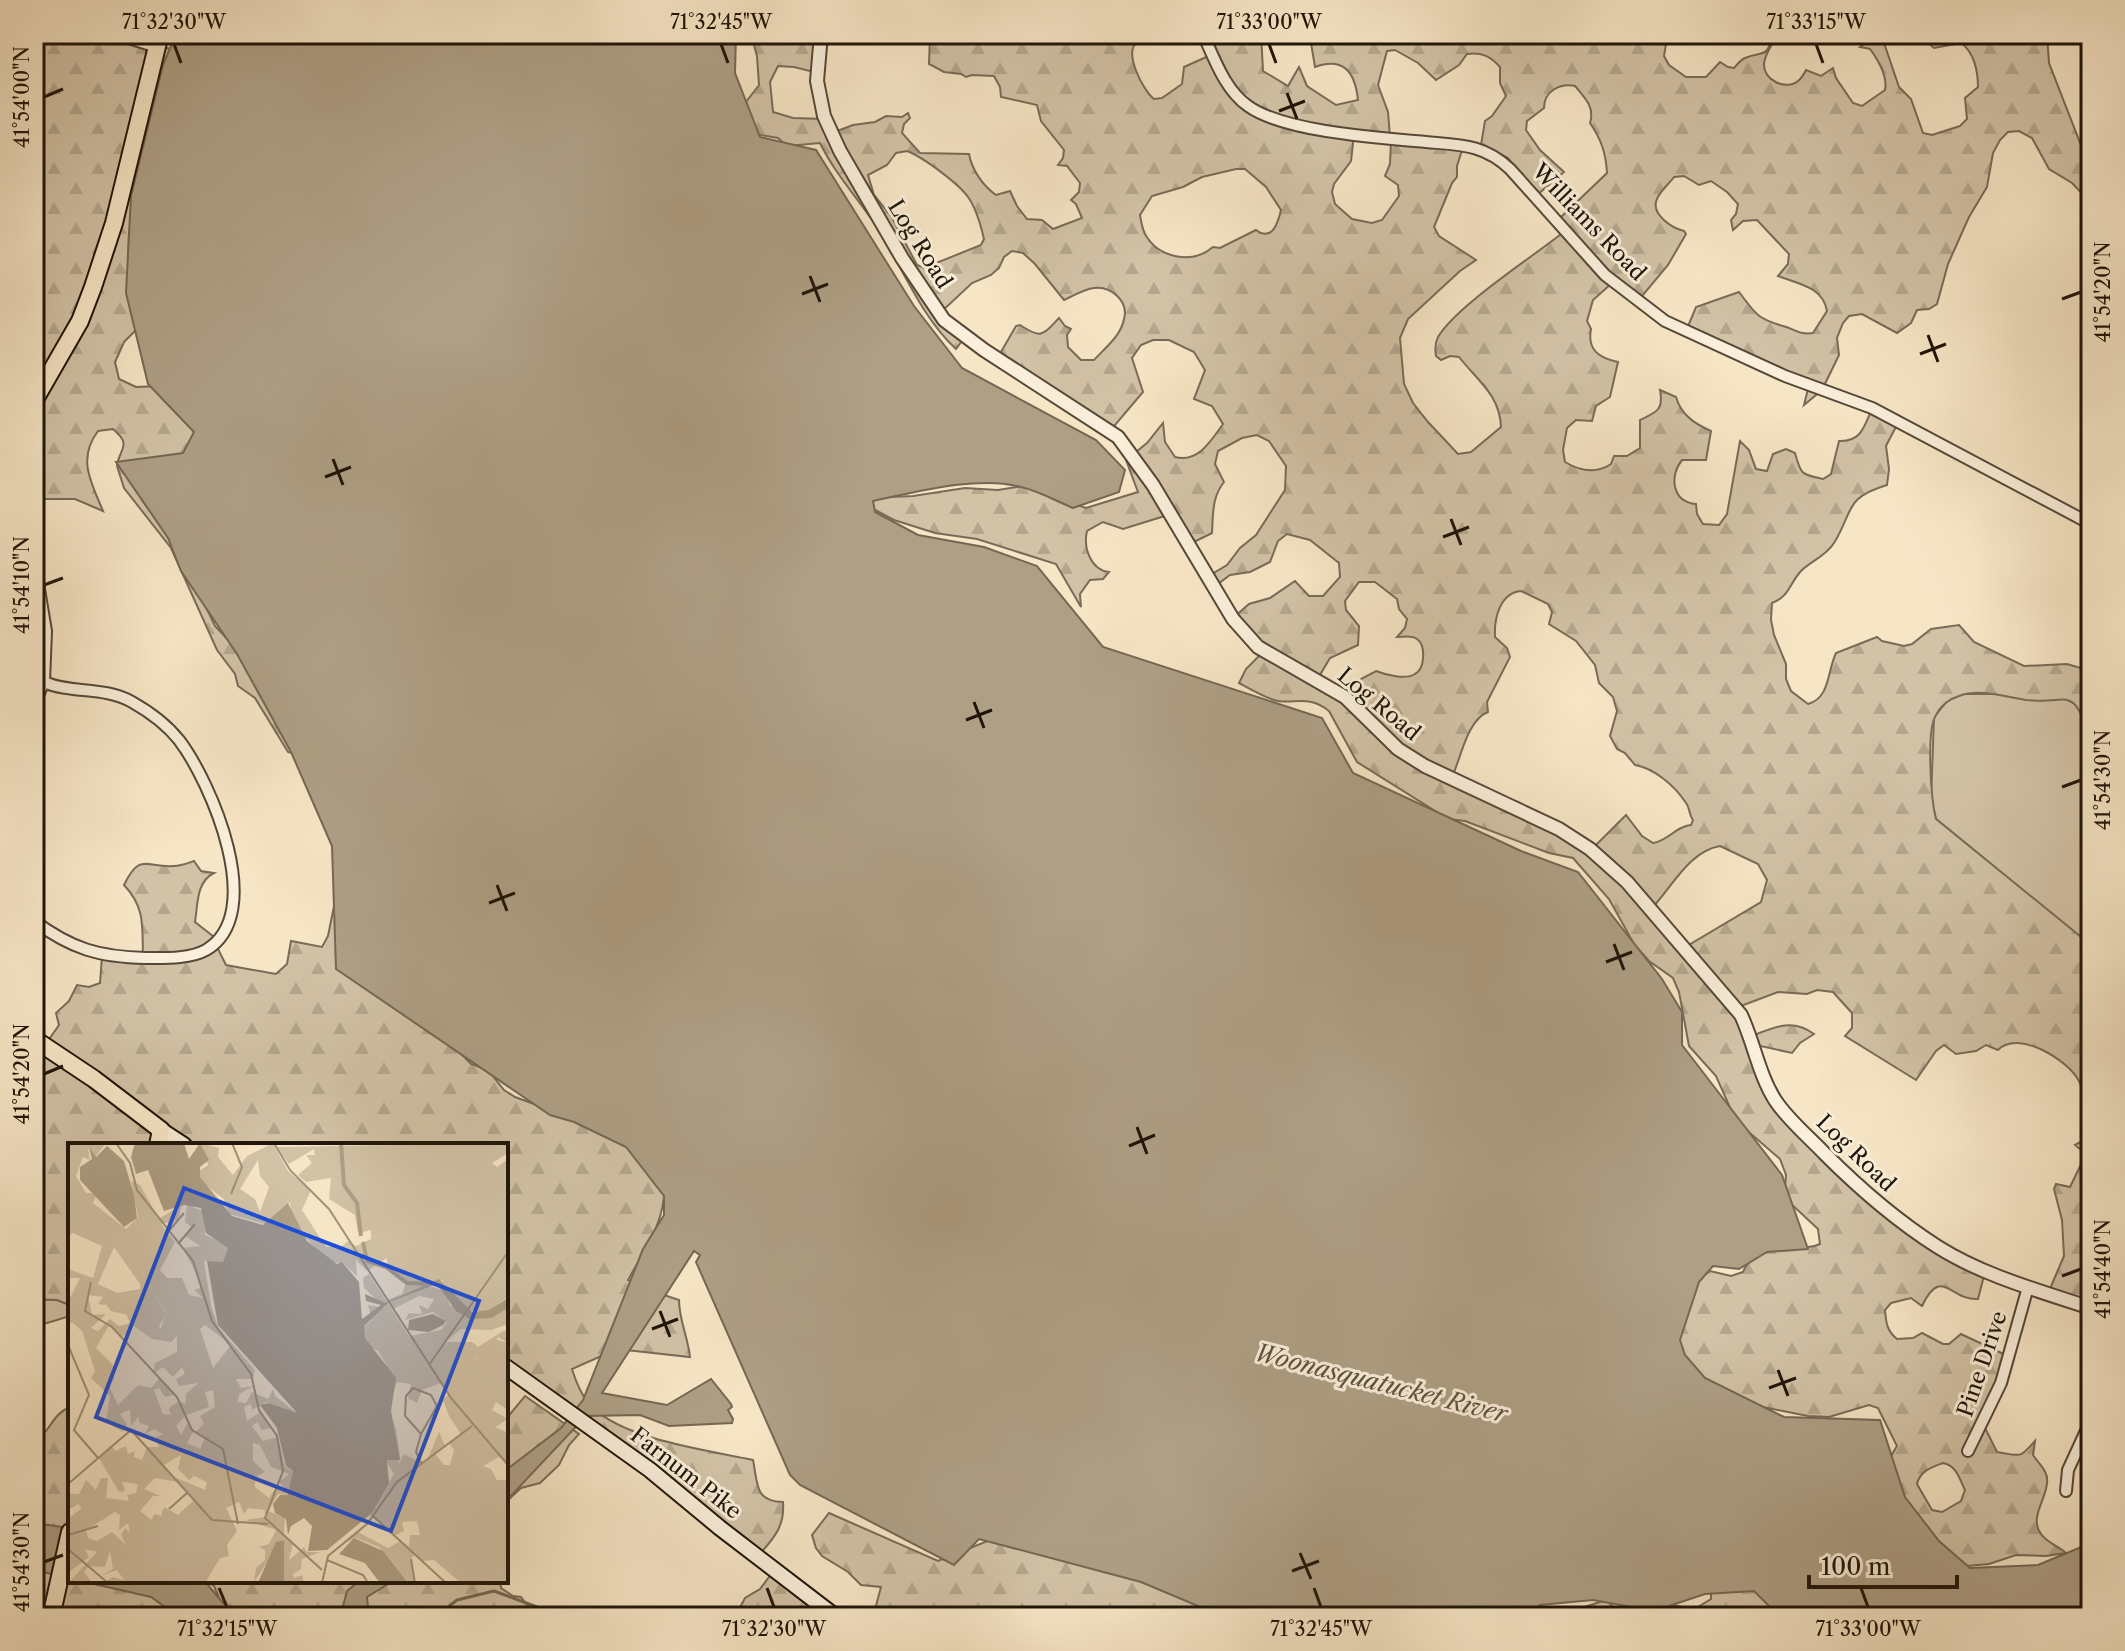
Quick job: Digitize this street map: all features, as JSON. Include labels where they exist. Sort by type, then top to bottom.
[{"type":"main road","points":[[34,401],[80,321],[93,287],[114,223],[159,40]]},
{"type":"main road","points":[[34,1039],[94,1079],[160,1138]]},
{"type":"main road","name":"Farnum Pike","points":[[508,1368],[650,1470],[836,1617]]},
{"type":"main road","points":[[51,1617],[68,1541]]},
{"type":"street","points":[[116,34],[159,40]]},
{"type":"street","name":"Log Road","points":[[821,34],[817,81],[824,116],[840,151],[902,258],[944,320],[984,350],[1118,437],[1153,485],[1233,619],[1258,647],[1345,697],[1398,749],[1425,766],[1559,829],[1590,849],[1627,882],[1741,1015],[1776,1101],[1839,1168],[1889,1212],[1940,1248],[1983,1270],[2091,1308]]},
{"type":"street","name":"Williams Road","points":[[1203,34],[1227,82],[1248,106],[1279,120],[1314,128],[1462,145],[1493,153],[1605,275],[1665,321],[1785,376],[1872,408],[2091,524]]},
{"type":"street","points":[[34,559],[46,631],[44,682],[34,704]]},
{"type":"street","points":[[34,921],[55,937],[88,952],[132,958],[198,954],[219,939],[227,928],[235,892],[231,862],[211,802],[196,767],[174,735],[149,713],[124,698],[44,682]]},
{"type":"street","name":"Pine Drive","points":[[1968,1451],[2001,1383],[2028,1287]]},
{"type":"street","points":[[2066,1491],[2068,1470],[2091,1420]]},
{"type":"green space","points":[[34,34],[112,34],[171,49],[129,233],[128,268],[136,330],[124,342],[115,362],[119,379],[136,387],[160,386],[202,427],[186,453],[135,477],[142,500],[175,543],[215,626],[229,641],[247,652],[298,755],[288,752],[255,698],[238,686],[235,674],[217,650],[171,548],[124,488],[117,466],[124,443],[113,429],[98,431],[88,451],[88,471],[103,511],[75,499],[34,499]]},
{"type":"green space","points":[[751,34],[819,36],[818,73],[778,66],[770,82],[773,112],[793,118],[824,119],[832,133],[853,125],[875,122],[886,116],[902,117],[908,113],[910,118],[904,124],[902,133],[920,153],[969,154],[975,172],[991,191],[996,195],[1010,191],[1027,219],[1042,220],[1053,229],[1082,218],[1071,200],[1079,192],[1080,183],[1067,166],[1058,165],[1064,150],[1041,121],[1037,105],[1001,97],[994,76],[966,77],[944,72],[929,64],[930,34],[1170,34],[1138,42],[1132,54],[1136,71],[1154,99],[1162,98],[1182,84],[1184,67],[1213,54],[1204,34],[1261,34],[1263,71],[1288,86],[1299,67],[1307,86],[1336,105],[1358,100],[1354,81],[1340,65],[1315,67],[1312,34],[1597,34],[1606,39],[1619,39],[1623,34],[1676,34],[1666,44],[1664,56],[1669,65],[1686,77],[1706,77],[1720,62],[1734,68],[1743,59],[1764,53],[1774,34],[1778,34],[1764,60],[1765,70],[1771,79],[1782,84],[1793,84],[1806,70],[1821,76],[1833,68],[1853,103],[1862,106],[1885,90],[1884,74],[1876,58],[1870,49],[1860,47],[1876,34],[1881,34],[1899,87],[1911,99],[1923,133],[1932,135],[1960,126],[1967,119],[1965,98],[1978,87],[1977,75],[1972,57],[1961,43],[1934,48],[1917,34],[2047,34],[2049,63],[2091,171],[2091,203],[2072,183],[2049,169],[2032,138],[2019,131],[2008,132],[1993,153],[1987,187],[1969,217],[1948,264],[1937,304],[1929,309],[1917,310],[1911,323],[1897,333],[1862,314],[1849,316],[1837,338],[1839,355],[1822,390],[1804,405],[1808,389],[1686,331],[1696,307],[1739,292],[1762,318],[1804,333],[1813,333],[1827,311],[1825,303],[1815,291],[1778,276],[1788,264],[1789,254],[1757,220],[1743,221],[1733,230],[1731,220],[1738,204],[1727,192],[1711,181],[1699,185],[1684,176],[1674,177],[1658,196],[1657,210],[1663,220],[1686,234],[1668,265],[1638,301],[1612,283],[1593,300],[1587,321],[1593,348],[1605,358],[1618,362],[1610,397],[1596,406],[1592,421],[1576,420],[1567,428],[1563,450],[1565,462],[1576,468],[1594,470],[1605,467],[1611,464],[1614,456],[1627,456],[1640,448],[1640,420],[1660,407],[1660,390],[1676,397],[1689,418],[1711,431],[1706,460],[1682,460],[1675,473],[1675,487],[1682,499],[1696,504],[1703,524],[1719,525],[1727,514],[1740,441],[1749,450],[1756,469],[1767,471],[1773,454],[1786,449],[1795,453],[1803,472],[1823,479],[1831,474],[1839,441],[1857,436],[1872,409],[1898,423],[1886,446],[1889,469],[1887,485],[1857,500],[1831,548],[1801,571],[1786,593],[1772,603],[1774,635],[1786,664],[1786,679],[1791,691],[1808,704],[1815,701],[1824,690],[1836,653],[1877,637],[1904,646],[1912,644],[1931,629],[1959,625],[1974,642],[2024,666],[2067,664],[2091,671],[2091,736],[2078,709],[2068,700],[2026,700],[1975,693],[1955,697],[1940,708],[1933,723],[1930,750],[1936,819],[2091,945],[2091,1309],[2049,1291],[2064,1256],[2062,1220],[2054,1189],[2056,1184],[2070,1187],[2086,1154],[2075,1145],[2088,1138],[2089,1131],[2088,1109],[2082,1088],[2065,1064],[2042,1050],[2018,1043],[2007,1044],[1998,1050],[1986,1045],[1976,1051],[1956,1054],[1944,1045],[1936,1051],[1916,1080],[1845,1036],[1852,1028],[1852,1013],[1833,992],[1778,992],[1738,1007],[1752,1036],[1791,1025],[1814,1034],[1792,1053],[1756,1045],[1774,1094],[1842,1168],[1945,1248],[1986,1268],[1978,1299],[1941,1286],[1929,1294],[1922,1306],[1911,1298],[1891,1303],[1885,1310],[1887,1323],[1897,1339],[1913,1338],[1922,1333],[1949,1344],[1961,1334],[2010,1357],[1984,1426],[1997,1452],[2019,1455],[2035,1441],[2033,1455],[2047,1479],[2037,1515],[2038,1528],[2046,1540],[2066,1553],[2016,1555],[1989,1564],[1967,1566],[1916,1536],[1891,1456],[1897,1446],[1878,1408],[1869,1405],[1829,1417],[1743,1403],[1674,1358],[1695,1281],[1710,1271],[1731,1276],[1743,1272],[1753,1258],[1775,1246],[1810,1247],[1820,1244],[1818,1229],[1789,1202],[1785,1188],[1786,1175],[1780,1159],[1736,1121],[1716,1076],[1689,1046],[1679,992],[1673,978],[1649,961],[1634,944],[1609,899],[1573,858],[1549,853],[1465,821],[1448,819],[1357,762],[1329,711],[1307,701],[1274,700],[1239,683],[1246,669],[1263,652],[1233,618],[1249,604],[1270,598],[1295,581],[1309,596],[1323,596],[1340,577],[1339,563],[1310,540],[1287,534],[1278,541],[1270,562],[1250,572],[1230,575],[1214,587],[1207,577],[1227,565],[1240,548],[1256,535],[1285,490],[1286,466],[1269,441],[1257,435],[1242,438],[1218,451],[1215,464],[1224,482],[1215,500],[1212,533],[1188,545],[1168,515],[1123,529],[1103,522],[1087,531],[1086,544],[1093,563],[1109,572],[1103,579],[1090,580],[1080,594],[1081,607],[1056,564],[977,539],[935,533],[894,520],[866,505],[866,498],[913,496],[965,488],[998,490],[1023,486],[1086,508],[1138,492],[1126,460],[1147,443],[1163,423],[1165,442],[1175,457],[1183,458],[1203,449],[1223,424],[1212,406],[1194,399],[1205,370],[1194,352],[1169,340],[1153,340],[1141,345],[1132,358],[1143,392],[1110,431],[998,357],[1016,326],[1041,334],[1059,318],[1071,329],[1067,335],[1068,347],[1081,360],[1094,360],[1116,336],[1124,319],[1124,306],[1107,289],[1082,291],[1064,300],[1023,253],[1012,251],[991,275],[972,283],[940,313],[964,338],[956,349],[923,308],[879,230],[840,177],[820,143],[787,146],[778,138],[750,133],[746,102],[759,85],[757,56]],"holes":[[[1395,50],[1418,63],[1436,80],[1459,65],[1467,54],[1481,54],[1489,58],[1500,67],[1500,83],[1506,96],[1485,121],[1481,145],[1508,158],[1537,195],[1564,172],[1540,150],[1526,130],[1527,121],[1544,108],[1547,97],[1554,90],[1575,86],[1590,107],[1590,123],[1604,153],[1607,173],[1559,219],[1565,231],[1478,296],[1438,337],[1436,356],[1441,360],[1450,356],[1459,357],[1492,397],[1500,416],[1501,427],[1471,452],[1458,454],[1413,403],[1404,384],[1400,338],[1408,319],[1476,260],[1439,236],[1434,227],[1457,177],[1464,144],[1391,141],[1390,164],[1385,176],[1398,185],[1399,196],[1382,220],[1372,223],[1352,219],[1335,204],[1334,184],[1351,161],[1354,135],[1390,137],[1388,112],[1378,85],[1387,51]],[[907,151],[914,154],[940,171],[963,192],[978,217],[984,239],[981,245],[924,268],[917,265],[891,216],[874,195],[868,175],[887,165],[896,153]],[[1245,169],[1266,187],[1281,210],[1273,229],[1266,234],[1256,230],[1205,253],[1176,256],[1158,249],[1151,242],[1142,227],[1140,215],[1152,196],[1183,187],[1202,177]],[[1359,582],[1375,582],[1397,599],[1399,609],[1407,619],[1405,628],[1397,637],[1413,637],[1422,646],[1423,657],[1418,671],[1401,677],[1376,671],[1361,679],[1344,696],[1317,680],[1330,658],[1358,645],[1359,626],[1346,610],[1345,601]],[[1521,591],[1548,604],[1552,612],[1549,624],[1576,641],[1595,665],[1599,683],[1613,697],[1617,711],[1610,736],[1617,749],[1635,765],[1657,774],[1676,790],[1688,807],[1693,820],[1691,825],[1653,843],[1642,836],[1626,815],[1594,847],[1520,803],[1452,777],[1470,731],[1488,712],[1487,702],[1510,657],[1507,648],[1495,637],[1497,615],[1508,596]],[[1720,846],[1758,864],[1767,880],[1761,902],[1687,946],[1653,907],[1683,870],[1700,855]],[[1943,1463],[1952,1467],[1965,1490],[1961,1501],[1942,1512],[1932,1510],[1917,1484],[1923,1473]]]},
{"type":"green space","points":[[1962,694],[1999,694],[2028,700],[2064,698],[2079,706],[2091,736],[2091,946],[1936,819],[1931,799],[1934,717],[1947,701]]},
{"type":"green space","points":[[194,861],[201,871],[214,873],[201,888],[195,922],[218,940],[216,945],[226,965],[276,974],[287,964],[291,941],[322,947],[328,936],[334,906],[443,1035],[471,1064],[488,1070],[504,1090],[553,1111],[599,1105],[664,1183],[658,1221],[628,1280],[679,1300],[690,1357],[617,1349],[572,1369],[580,1390],[592,1407],[625,1428],[691,1448],[753,1460],[762,1495],[783,1502],[780,1525],[759,1555],[508,1367],[508,1143],[68,1143],[68,1304],[57,1300],[34,1299],[34,1040],[45,1045],[59,1025],[56,1013],[69,1001],[77,985],[89,987],[100,983],[102,956],[143,958],[139,910],[124,885],[139,865],[177,866]]},
{"type":"green space","points":[[34,1299],[57,1300],[68,1304],[68,1317],[34,1327]]},
{"type":"green space","points":[[525,1396],[579,1434],[569,1445],[559,1465],[540,1483],[521,1488],[508,1500],[508,1417]]},
{"type":"green space","points":[[68,1408],[68,1533],[34,1531],[34,1443]]},
{"type":"green space","points":[[829,1513],[938,1561],[995,1538],[1042,1540],[1247,1617],[873,1617],[881,1587],[861,1585],[816,1548],[812,1535]]},
{"type":"green space","points":[[68,1567],[68,1583],[144,1583],[195,1617],[34,1617],[34,1568]]},
{"type":"green space","points":[[775,1569],[835,1617],[735,1617],[745,1598],[760,1589]]},
{"type":"green space","points":[[209,1583],[500,1583],[501,1588],[521,1597],[543,1617],[227,1617],[214,1586]]},
{"type":"green space","points":[[1711,1587],[1770,1589],[1789,1617],[1554,1617],[1606,1600],[1622,1615],[1674,1605],[1693,1610],[1711,1599]]},
{"type":"water","name":"Woonasquatucket River","points":[[176,34],[736,34],[735,73],[760,137],[816,150],[914,306],[962,368],[1096,440],[1125,470],[1119,492],[1073,508],[1028,489],[986,483],[927,489],[873,501],[875,512],[918,535],[984,547],[1037,566],[1103,647],[1322,718],[1353,773],[1521,851],[1578,872],[1662,979],[1682,1012],[1682,1045],[1782,1175],[1808,1249],[1767,1252],[1739,1269],[1713,1266],[1699,1282],[1680,1340],[1685,1355],[1705,1378],[1784,1417],[1880,1420],[1905,1497],[1939,1541],[1970,1568],[2038,1565],[2091,1543],[2091,1617],[1780,1617],[1754,1591],[1705,1594],[1654,1611],[1593,1600],[1540,1605],[1525,1617],[1224,1617],[1141,1582],[979,1539],[954,1565],[800,1485],[790,1475],[696,1262],[700,1255],[694,1251],[602,1393],[667,1405],[711,1379],[731,1404],[728,1410],[732,1423],[669,1426],[640,1415],[586,1416],[508,1499],[508,1468],[561,1428],[583,1400],[643,1249],[664,1215],[664,1196],[626,1147],[574,1122],[550,1115],[336,969],[332,846],[291,752],[237,654],[181,571],[168,538],[116,462],[183,453],[194,432],[148,384],[126,293],[131,196],[163,65]]},
{"type":"water","points":[[34,1523],[68,1528],[68,1578],[34,1570]]},
{"type":"water","points":[[90,1583],[204,1583],[235,1617],[179,1617],[151,1597]]},
{"type":"water","points":[[357,1583],[390,1583],[367,1597],[369,1617],[340,1617],[347,1591]]},
{"type":"waterway","points":[[435,1617],[457,1600],[494,1591],[564,1617]]}]
